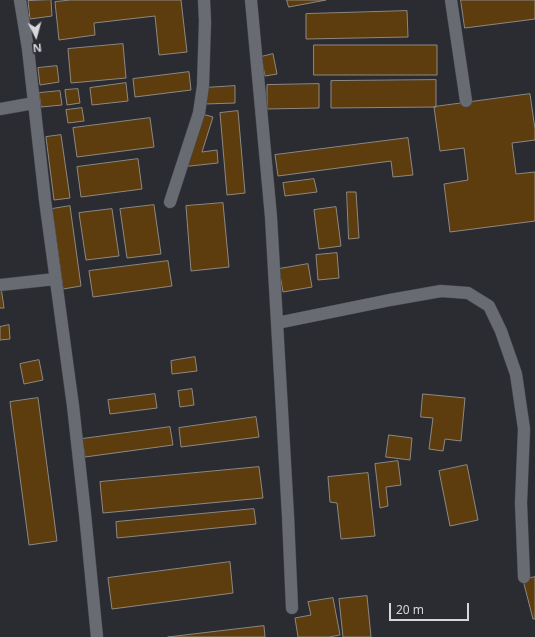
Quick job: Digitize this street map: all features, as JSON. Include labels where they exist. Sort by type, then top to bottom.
[{"type":"street","points":[[20,0],[28,50],[55,279],[74,414],[97,637]]},
{"type":"street","points":[[170,202],[199,113],[203,86],[205,21],[204,0]]},
{"type":"street","points":[[251,0],[271,217],[292,608]]},
{"type":"street","points":[[451,0],[466,101]]},
{"type":"street","points":[[0,109],[34,103]]},
{"type":"street","points":[[0,286],[55,279]]},
{"type":"street","points":[[277,323],[441,291],[468,293],[489,306],[501,331],[516,374],[524,429],[521,503],[524,577]]},
{"type":"building","points":[[51,0],[52,16],[30,19],[28,1]]},
{"type":"building","points":[[71,0],[181,0],[187,52],[159,55],[155,16],[94,23],[95,35],[59,40],[55,2]]},
{"type":"building","points":[[287,0],[326,0],[289,7]]},
{"type":"building","points":[[461,0],[535,0],[535,19],[465,28]]},
{"type":"building","points":[[407,11],[408,37],[306,39],[306,14]]},
{"type":"building","points":[[123,44],[126,78],[71,83],[68,49]]},
{"type":"building","points":[[314,45],[437,45],[437,75],[314,75]]},
{"type":"building","points":[[273,54],[277,74],[265,76],[261,57]]},
{"type":"building","points":[[57,66],[59,82],[40,85],[38,68]]},
{"type":"building","points":[[189,72],[191,90],[135,97],[133,79]]},
{"type":"building","points":[[436,80],[436,107],[331,108],[331,81]]},
{"type":"building","points":[[126,83],[128,101],[92,105],[90,88]]},
{"type":"building","points":[[319,84],[319,108],[267,109],[267,85]]},
{"type":"building","points":[[235,86],[235,103],[205,104],[204,88]]},
{"type":"building","points":[[78,89],[80,103],[67,105],[65,90]]},
{"type":"building","points":[[60,91],[62,105],[41,107],[39,93]]},
{"type":"building","points":[[530,94],[535,140],[512,143],[516,174],[535,172],[535,221],[450,232],[444,184],[468,180],[464,148],[440,151],[434,107]]},
{"type":"building","points":[[82,108],[84,121],[68,123],[66,110]]},
{"type":"building","points":[[238,111],[245,193],[227,195],[220,113]]},
{"type":"building","points":[[199,113],[213,117],[202,152],[217,150],[218,163],[181,167]]},
{"type":"building","points":[[150,118],[154,147],[77,157],[73,128]]},
{"type":"building","points":[[61,135],[70,198],[54,200],[46,137]]},
{"type":"building","points":[[408,138],[413,175],[393,177],[391,161],[278,176],[275,155]]},
{"type":"building","points":[[138,159],[142,189],[81,197],[77,167]]},
{"type":"building","points":[[314,179],[317,192],[285,196],[283,183]]},
{"type":"building","points":[[347,192],[356,192],[359,238],[349,239]]},
{"type":"building","points":[[223,203],[229,267],[191,271],[186,206]]},
{"type":"building","points":[[154,205],[161,254],[127,258],[120,209]]},
{"type":"building","points":[[70,206],[81,286],[63,289],[52,209]]},
{"type":"building","points":[[336,207],[341,246],[319,249],[314,210]]},
{"type":"building","points":[[112,209],[119,256],[86,260],[79,213]]},
{"type":"building","points":[[337,253],[339,278],[318,280],[316,255]]},
{"type":"building","points":[[168,261],[172,286],[93,297],[89,271]]},
{"type":"building","points":[[308,264],[312,287],[283,292],[279,269]]},
{"type":"building","points":[[1,287],[4,308],[0,308]]},
{"type":"building","points":[[9,325],[10,339],[0,340],[0,327]]},
{"type":"building","points":[[195,357],[197,371],[172,374],[171,361]]},
{"type":"building","points":[[39,360],[43,380],[24,384],[20,364]]},
{"type":"building","points":[[192,389],[194,405],[180,407],[178,391]]},
{"type":"building","points":[[155,394],[157,408],[110,414],[108,400]]},
{"type":"building","points":[[423,394],[465,398],[461,441],[445,439],[443,451],[429,449],[433,418],[421,417]]},
{"type":"building","points":[[38,398],[57,541],[29,545],[10,402]]},
{"type":"building","points":[[256,417],[259,437],[181,447],[179,428]]},
{"type":"building","points":[[170,427],[173,445],[85,457],[82,439]]},
{"type":"building","points":[[389,435],[412,438],[410,460],[386,457]]},
{"type":"building","points":[[398,461],[401,485],[386,487],[388,506],[380,508],[375,464]]},
{"type":"building","points":[[467,465],[478,520],[450,526],[439,471]]},
{"type":"building","points":[[259,467],[263,498],[103,513],[100,482]]},
{"type":"building","points":[[368,473],[375,536],[341,539],[337,503],[330,502],[328,477]]},
{"type":"building","points":[[254,509],[256,524],[117,538],[116,522]]},
{"type":"building","points":[[230,562],[233,593],[112,609],[108,578]]},
{"type":"building","points":[[535,577],[535,619],[533,619],[523,580]]},
{"type":"building","points":[[367,596],[371,637],[343,637],[339,599]]},
{"type":"building","points":[[333,598],[340,635],[329,637],[298,637],[295,618],[311,615],[308,602]]},
{"type":"building","points":[[264,626],[265,637],[168,637]]}]
